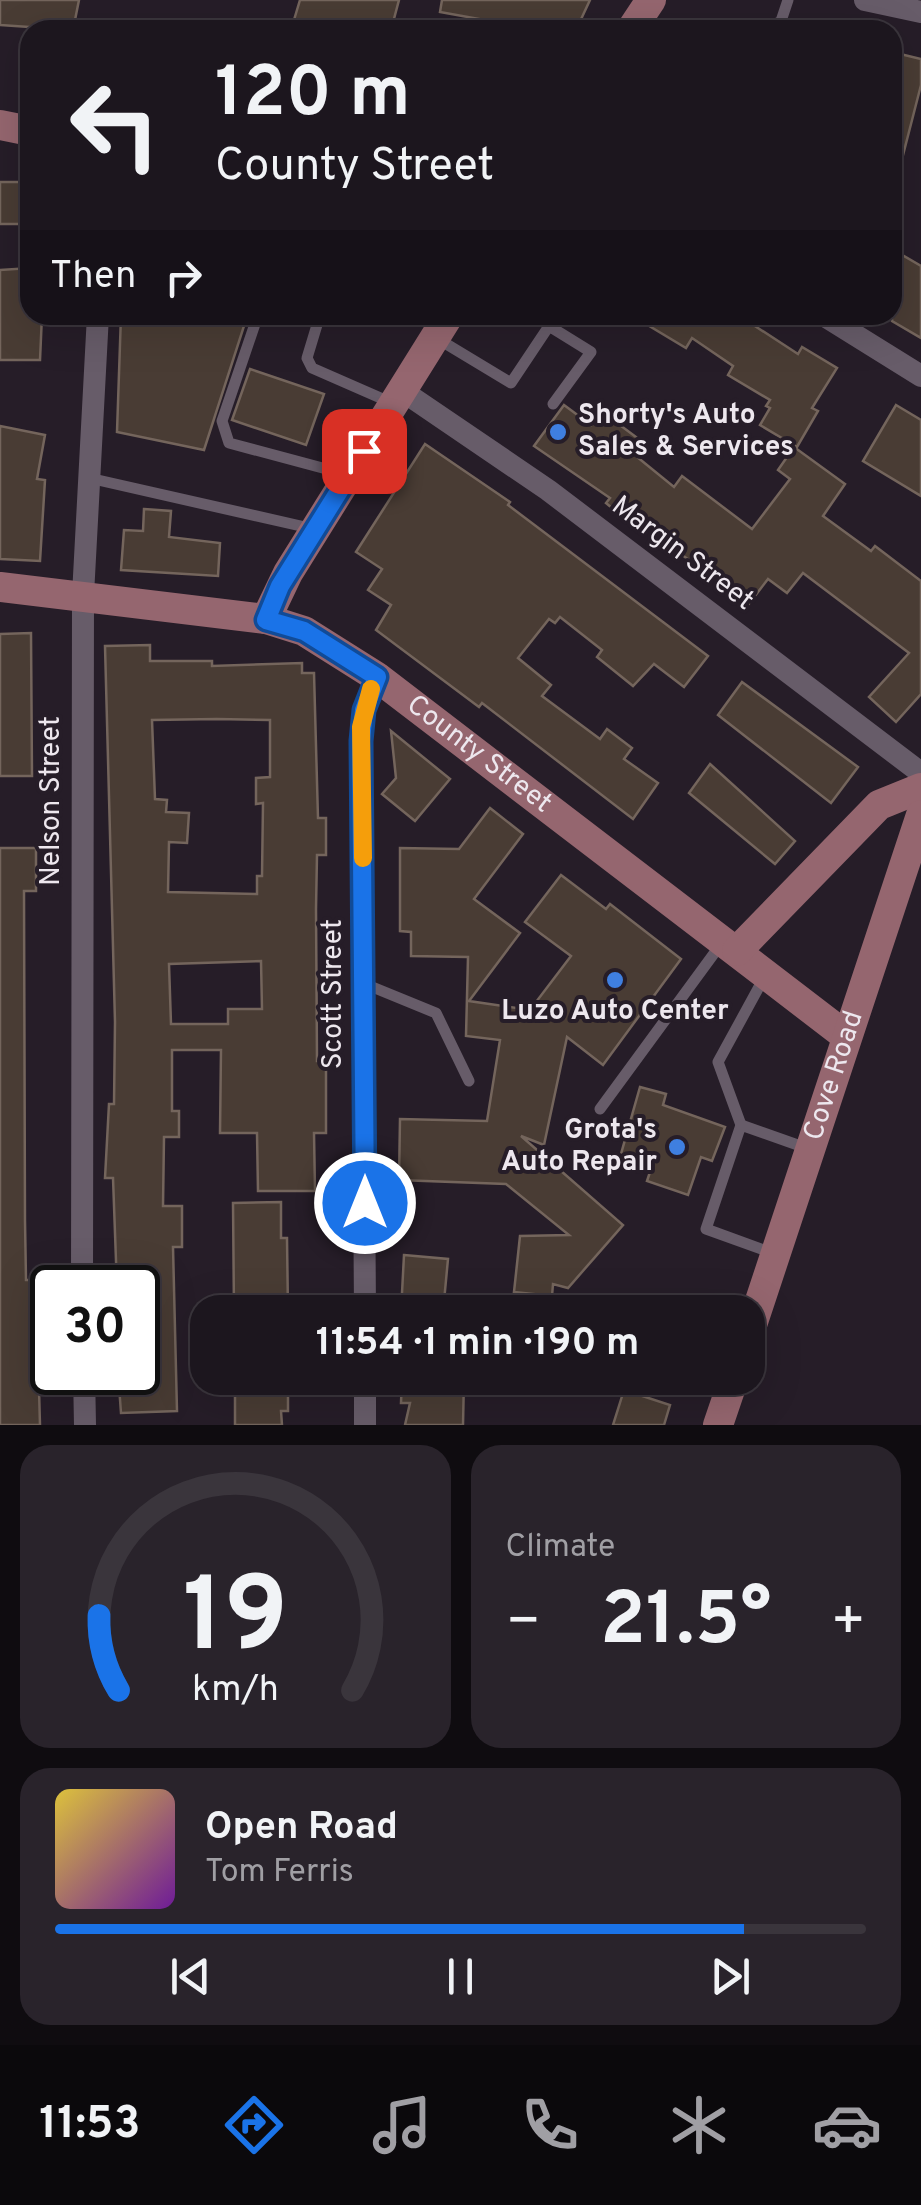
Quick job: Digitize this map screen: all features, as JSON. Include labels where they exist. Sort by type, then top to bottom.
[{"type":"main road","points":[[266,620],[280,586],[441,326]]},
{"type":"main road","name":"County Street","points":[[0,587],[266,620],[304,631],[377,677],[846,1036]]},
{"type":"main road","points":[[730,946],[879,806],[921,788]]},
{"type":"main road","name":"Cove Road","points":[[762,1295],[921,816]]},
{"type":"main road","points":[[718,1425],[728,1395]]},
{"type":"street","points":[[865,0],[921,12]]},
{"type":"street","name":"Nelson Street","points":[[82,1265],[83,595],[97,325]]},
{"type":"street","points":[[840,325],[921,376]]},
{"type":"street","name":"Margin Street","points":[[396,396],[548,490],[921,774]]},
{"type":"street","name":"Scott Street","points":[[365,1295],[361,727],[377,677]]},
{"type":"street","points":[[84,1395],[84,1425]]},
{"type":"street","points":[[366,1395],[366,1425]]},
{"type":"lane","points":[[255,325],[222,421],[229,443],[350,476]]},
{"type":"lane","points":[[317,325],[307,358],[312,368],[396,396]]},
{"type":"lane","points":[[441,326],[511,383],[549,326],[591,352],[553,404]]},
{"type":"lane","points":[[89,478],[316,529]]},
{"type":"lane","points":[[600,1109],[730,946]]},
{"type":"lane","points":[[766,974],[718,1062],[742,1125],[706,1229],[775,1254]]},
{"type":"lane","points":[[365,984],[436,1013],[470,1081]]},
{"type":"lane","points":[[742,1125],[810,1148]]},
{"type":"building","points":[[0,0],[79,0],[75,20],[20,20],[20,26],[0,25]]},
{"type":"building","points":[[300,0],[399,0],[394,20],[294,20]]},
{"type":"building","points":[[442,0],[590,0],[581,20],[484,20],[440,12]]},
{"type":"building","points":[[902,54],[921,59],[921,85],[902,159]]},
{"type":"building","points":[[0,182],[20,182],[20,224],[0,224]]},
{"type":"building","points":[[902,255],[921,266],[921,338],[899,325],[902,325]]},
{"type":"building","points":[[20,269],[20,325],[42,325],[40,360],[0,360],[0,270]]},
{"type":"building","points":[[121,325],[244,326],[204,450],[117,432]]},
{"type":"building","points":[[648,325],[753,325],[798,354],[802,347],[837,368],[812,408],[818,411],[797,447],[760,425],[770,400],[728,375],[733,366],[692,338],[686,348]]},
{"type":"building","points":[[250,369],[324,394],[306,445],[232,420]]},
{"type":"building","points":[[564,405],[591,425],[601,411],[640,440],[631,452],[674,487],[682,476],[752,529],[790,479],[778,470],[794,447],[845,484],[823,516],[871,551],[875,546],[921,581],[921,694],[896,722],[869,697],[909,653],[803,573],[787,593],[768,579],[748,605],[628,514],[624,518],[606,503],[610,498],[534,446]]},
{"type":"building","points":[[896,405],[921,420],[921,496],[863,461]]},
{"type":"building","points":[[0,426],[45,435],[37,479],[45,480],[40,561],[0,559]]},
{"type":"building","points":[[425,444],[510,502],[508,505],[708,656],[684,687],[654,664],[633,686],[597,657],[602,650],[560,617],[555,623],[549,619],[518,658],[551,685],[542,696],[600,739],[607,729],[632,748],[624,759],[658,783],[633,819],[482,703],[479,707],[376,630],[391,605],[368,590],[382,569],[356,552]]},
{"type":"building","points":[[144,509],[171,511],[169,537],[220,543],[218,576],[121,570],[124,530],[143,531]]},
{"type":"building","points":[[31,633],[32,776],[0,776],[0,634]]},
{"type":"building","points":[[150,645],[150,661],[212,661],[212,666],[302,663],[302,673],[314,673],[318,818],[326,818],[326,855],[317,855],[316,909],[317,1061],[326,1061],[326,1133],[314,1133],[315,1191],[258,1191],[257,1133],[220,1133],[221,1050],[172,1050],[172,1111],[179,1111],[179,1137],[164,1137],[163,1206],[182,1206],[182,1247],[173,1247],[177,1411],[121,1413],[120,1395],[160,1395],[160,1265],[116,1265],[113,1178],[105,1178],[109,1104],[114,1104],[105,646]],"holes":[[[152,720],[270,720],[270,777],[256,778],[256,804],[263,803],[262,876],[257,876],[257,894],[168,892],[169,842],[187,843],[189,813],[166,812],[167,800],[155,799]],[[261,961],[262,1009],[228,1009],[228,1024],[171,1024],[169,964]]]},
{"type":"building","points":[[742,682],[858,767],[831,803],[718,715]]},
{"type":"building","points":[[391,731],[450,779],[415,821],[382,794],[396,778]]},
{"type":"building","points":[[710,764],[795,841],[775,864],[689,793]]},
{"type":"building","points":[[490,808],[523,834],[474,899],[520,933],[469,1001],[530,1010],[571,956],[525,922],[561,875],[606,909],[610,904],[681,959],[603,1065],[567,1037],[544,1145],[521,1136],[623,1225],[568,1288],[553,1284],[552,1295],[514,1292],[520,1236],[569,1235],[506,1184],[399,1180],[400,1119],[487,1121],[500,1040],[466,1036],[468,957],[411,956],[411,932],[400,931],[400,848],[459,849]]},
{"type":"building","points":[[0,848],[36,848],[36,891],[24,891],[25,1221],[26,1280],[30,1280],[30,1395],[39,1395],[40,1425],[0,1425]]},
{"type":"building","points":[[640,1087],[666,1094],[663,1105],[725,1127],[712,1161],[701,1157],[688,1195],[647,1181],[653,1163],[621,1154]]},
{"type":"building","points":[[281,1202],[281,1238],[287,1238],[288,1295],[234,1295],[233,1203]]},
{"type":"building","points":[[404,1255],[448,1259],[445,1295],[402,1295]]},
{"type":"building","points":[[235,1395],[288,1395],[288,1411],[281,1411],[282,1425],[235,1425]]},
{"type":"building","points":[[401,1395],[464,1395],[463,1425],[405,1425],[410,1403],[401,1403]]},
{"type":"building","points":[[622,1395],[639,1395],[670,1405],[664,1425],[613,1425]]},
{"type":"slow traffic","points":[[363,858],[361,727],[371,689]]},
{"type":"place","name":"Shorty's Auto Sales & Services","points":[[558,432]]},
{"type":"place","name":"Luzo Auto Center","points":[[615,980]]},
{"type":"place","name":"Grota's Auto Repair","points":[[677,1147]]},
{"type":"route","points":[[364,451],[280,586],[266,620],[304,631],[377,677],[361,727],[365,1203]]}]
